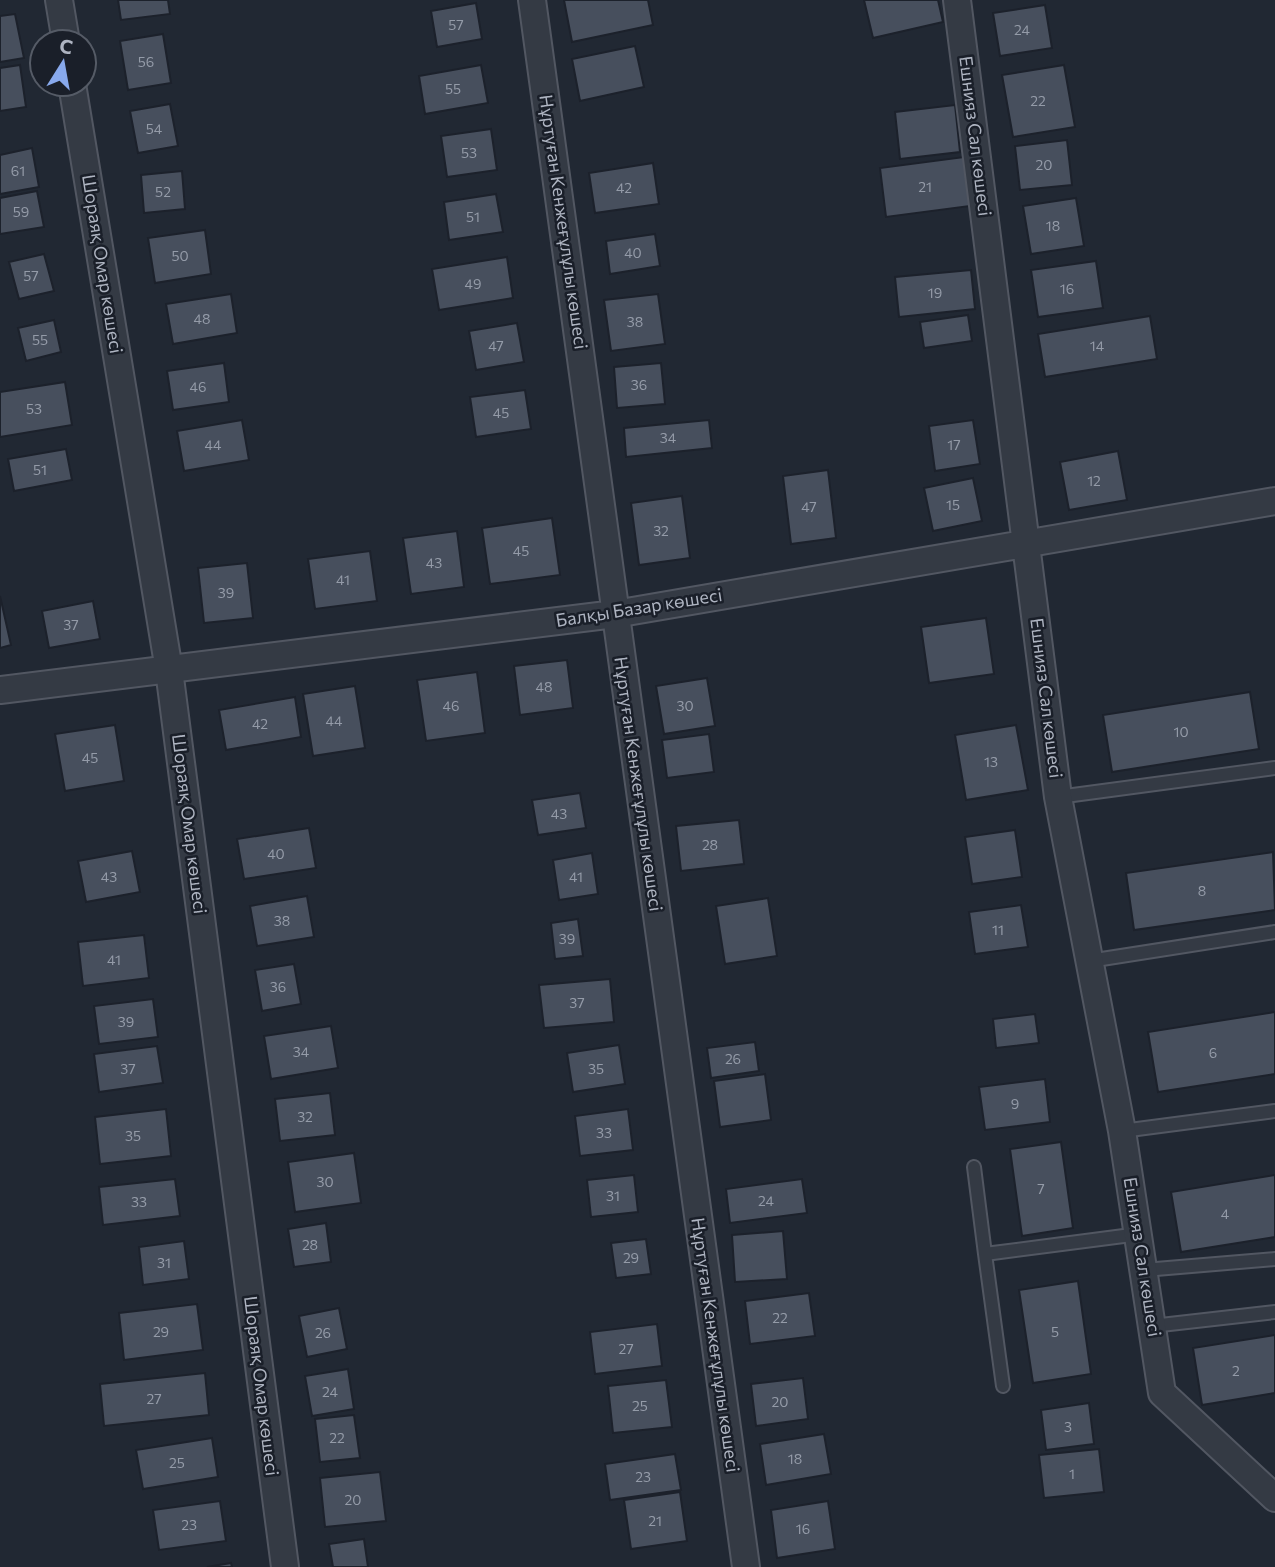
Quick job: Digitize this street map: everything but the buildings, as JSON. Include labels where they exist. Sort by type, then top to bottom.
[{"type":"street","points":[[59,0],[64,28]]},
{"type":"street","name":"Нұртуған Кенжеғұлұлы көшесі","points":[[532,0],[746,1567]]},
{"type":"street","name":"Ешнияз Сал көшесі","points":[[957,0],[1058,797],[1122,1131],[1163,1392],[1275,1498]]},
{"type":"street","name":"Шораяқ Омар көшесі","points":[[74,98],[169,670],[285,1567]]},
{"type":"street","name":"Балқы Базар көшесі","points":[[0,690],[615,614],[1275,501]]},
{"type":"lane","points":[[1058,797],[1275,768]]},
{"type":"lane","points":[[1089,961],[1275,932]]},
{"type":"lane","points":[[1122,1131],[1275,1111]]},
{"type":"lane","points":[[974,1167],[1003,1386]]},
{"type":"lane","points":[[985,1254],[1139,1234]]},
{"type":"lane","points":[[1144,1270],[1275,1259]]},
{"type":"lane","points":[[1152,1326],[1275,1312]]}]
